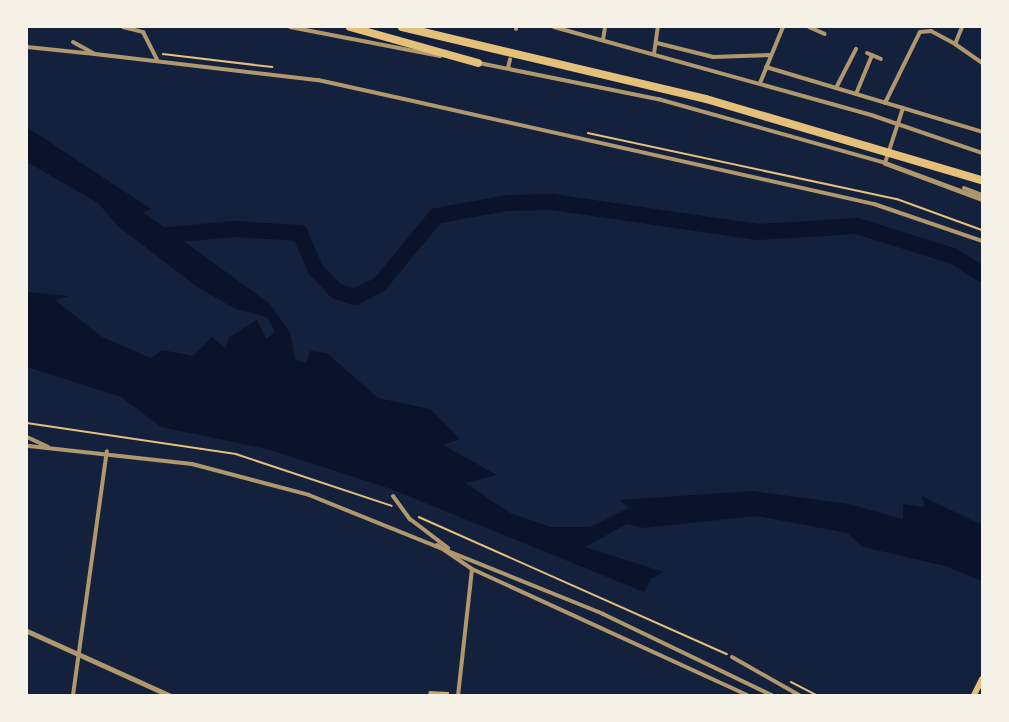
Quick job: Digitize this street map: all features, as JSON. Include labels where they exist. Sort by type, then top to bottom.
[{"type":"highway","points":[[350,27],[478,63]]},
{"type":"highway","points":[[402,27],[660,87],[859,142],[982,180]]},
{"type":"main road","points":[[974,695],[982,679]]},
{"type":"street","points":[[123,27],[143,32],[153,42],[157,60]]},
{"type":"street","points":[[290,27],[658,99],[885,163],[964,188],[982,197]]},
{"type":"street","points":[[554,27],[760,83],[897,124],[982,153]]},
{"type":"street","points":[[603,40],[604,27]]},
{"type":"street","points":[[654,54],[658,27]]},
{"type":"street","points":[[760,83],[783,27]]},
{"type":"street","points":[[809,27],[825,34]]},
{"type":"street","points":[[914,27],[920,32],[931,31],[982,63]]},
{"type":"street","points":[[955,44],[962,27]]},
{"type":"street","points":[[885,103],[920,32]]},
{"type":"street","points":[[73,42],[95,54]]},
{"type":"street","points":[[657,43],[714,57],[771,55]]},
{"type":"street","points":[[27,47],[318,80],[874,204],[982,241]]},
{"type":"street","points":[[836,88],[856,49]]},
{"type":"street","points":[[867,53],[881,59]]},
{"type":"street","points":[[856,94],[872,55]]},
{"type":"street","points":[[508,68],[510,59]]},
{"type":"street","points":[[766,67],[982,132]]},
{"type":"street","points":[[885,163],[903,108]]},
{"type":"street","points":[[27,437],[48,448]]},
{"type":"street","points":[[29,446],[107,451],[246,475],[449,548],[771,695]]},
{"type":"street","points":[[74,695],[107,451]]},
{"type":"street","points":[[393,496],[410,519],[449,548]]},
{"type":"street","points":[[434,542],[472,569],[747,695]]},
{"type":"street","points":[[458,695],[465,591],[472,569]]},
{"type":"street","points":[[27,631],[169,695]]},
{"type":"street","points":[[732,657],[799,695]]},
{"type":"water","points":[[27,127],[151,209],[143,212],[269,303],[290,332],[295,359],[306,363],[310,351],[327,353],[378,398],[430,409],[460,439],[443,445],[497,475],[465,483],[510,513],[551,527],[590,527],[629,508],[620,500],[752,491],[849,504],[903,519],[903,504],[924,507],[922,496],[982,525],[982,581],[945,566],[863,547],[847,533],[756,516],[644,528],[627,524],[585,547],[664,572],[652,578],[644,592],[391,489],[267,449],[161,427],[121,397],[27,367],[27,292],[69,296],[55,300],[102,337],[151,358],[162,350],[193,356],[212,337],[225,348],[229,337],[257,320],[266,339],[275,332],[267,317],[236,309],[200,289],[119,227],[98,203],[27,162]]},
{"type":"building","points":[[429,691],[449,692],[449,695],[428,695]]},
{"type":"waterway","points":[[157,236],[235,229],[300,233],[315,269],[336,291],[355,297],[380,284],[436,216],[507,203],[552,202],[758,232],[857,226],[953,256],[982,274]]}]
